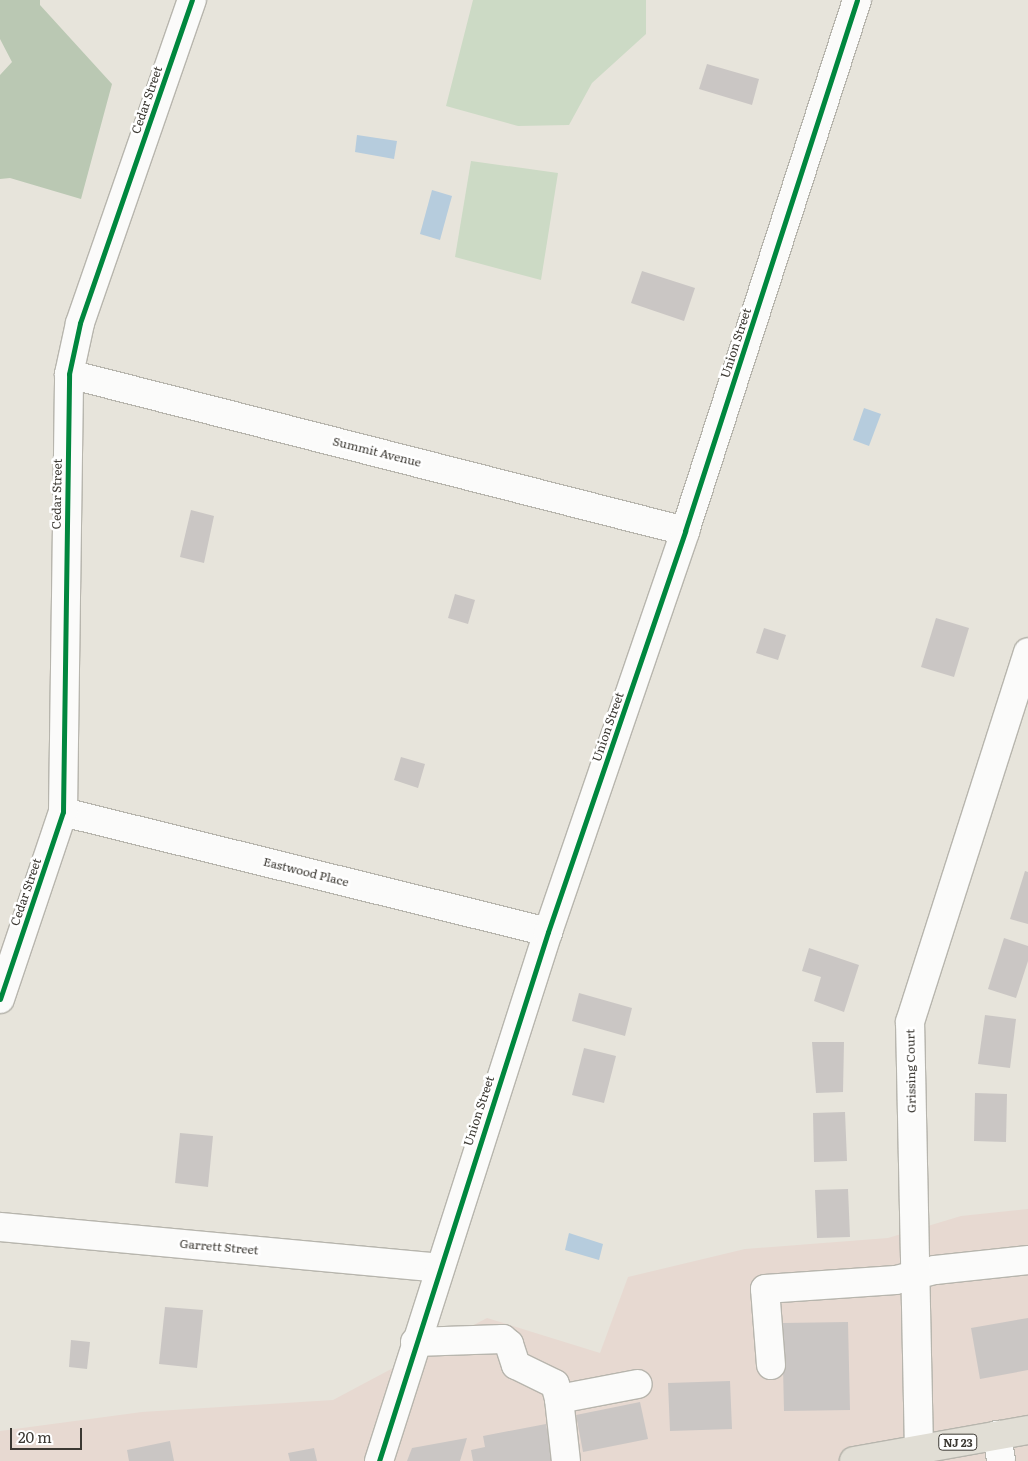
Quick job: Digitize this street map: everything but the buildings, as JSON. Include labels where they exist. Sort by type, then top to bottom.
[{"type":"main road","name":"NJ 23","points":[[865,1460],[918,1450],[999,1448],[1028,1430]]},
{"type":"street","name":"Cedar Street","points":[[0,999],[64,812],[68,374],[80,324],[192,0]]},
{"type":"street","name":"Union Street","points":[[378,1461],[438,1268],[548,932],[685,531],[857,0]]},
{"type":"street","name":"Summit Avenue","points":[[68,374],[685,531]]},
{"type":"street","name":"Grissing Court","points":[[918,1450],[910,1022],[1028,652]]},
{"type":"street","name":"Eastwood Place","points":[[64,812],[548,932]]},
{"type":"street","name":"Garrett Street","points":[[0,1226],[438,1268]]},
{"type":"street","points":[[771,1365],[765,1289],[896,1280],[915,1275],[1028,1260]]},
{"type":"street","points":[[416,1342],[494,1337],[509,1344],[516,1364],[555,1384],[559,1400],[566,1461]]},
{"type":"street","points":[[559,1400],[638,1384]]},
{"type":"shaded area","points":[[1028,1209],[1028,1461],[0,1461],[0,1431],[142,1412],[333,1400],[487,1318],[600,1353],[628,1277],[745,1249],[888,1238],[961,1216]]},
{"type":"green space","points":[[0,0],[40,0],[40,5],[112,84],[81,199],[10,178],[0,179],[0,75],[12,62],[0,39]]},
{"type":"green space","points":[[473,0],[646,0],[646,34],[592,83],[569,125],[518,126],[446,106]]},
{"type":"green space","points":[[471,161],[558,173],[541,280],[455,257]]},
{"type":"water","points":[[357,135],[397,141],[394,159],[355,152]]},
{"type":"water","points":[[432,190],[452,196],[440,240],[420,234]]},
{"type":"water","points":[[864,408],[881,414],[869,446],[853,440]]},
{"type":"water","points":[[569,1233],[603,1244],[599,1260],[565,1250]]},
{"type":"cycle path","points":[[0,999],[63,812],[69,374],[80,323],[192,0]]},
{"type":"cycle path","points":[[379,1461],[548,932],[685,531],[857,0]]}]
